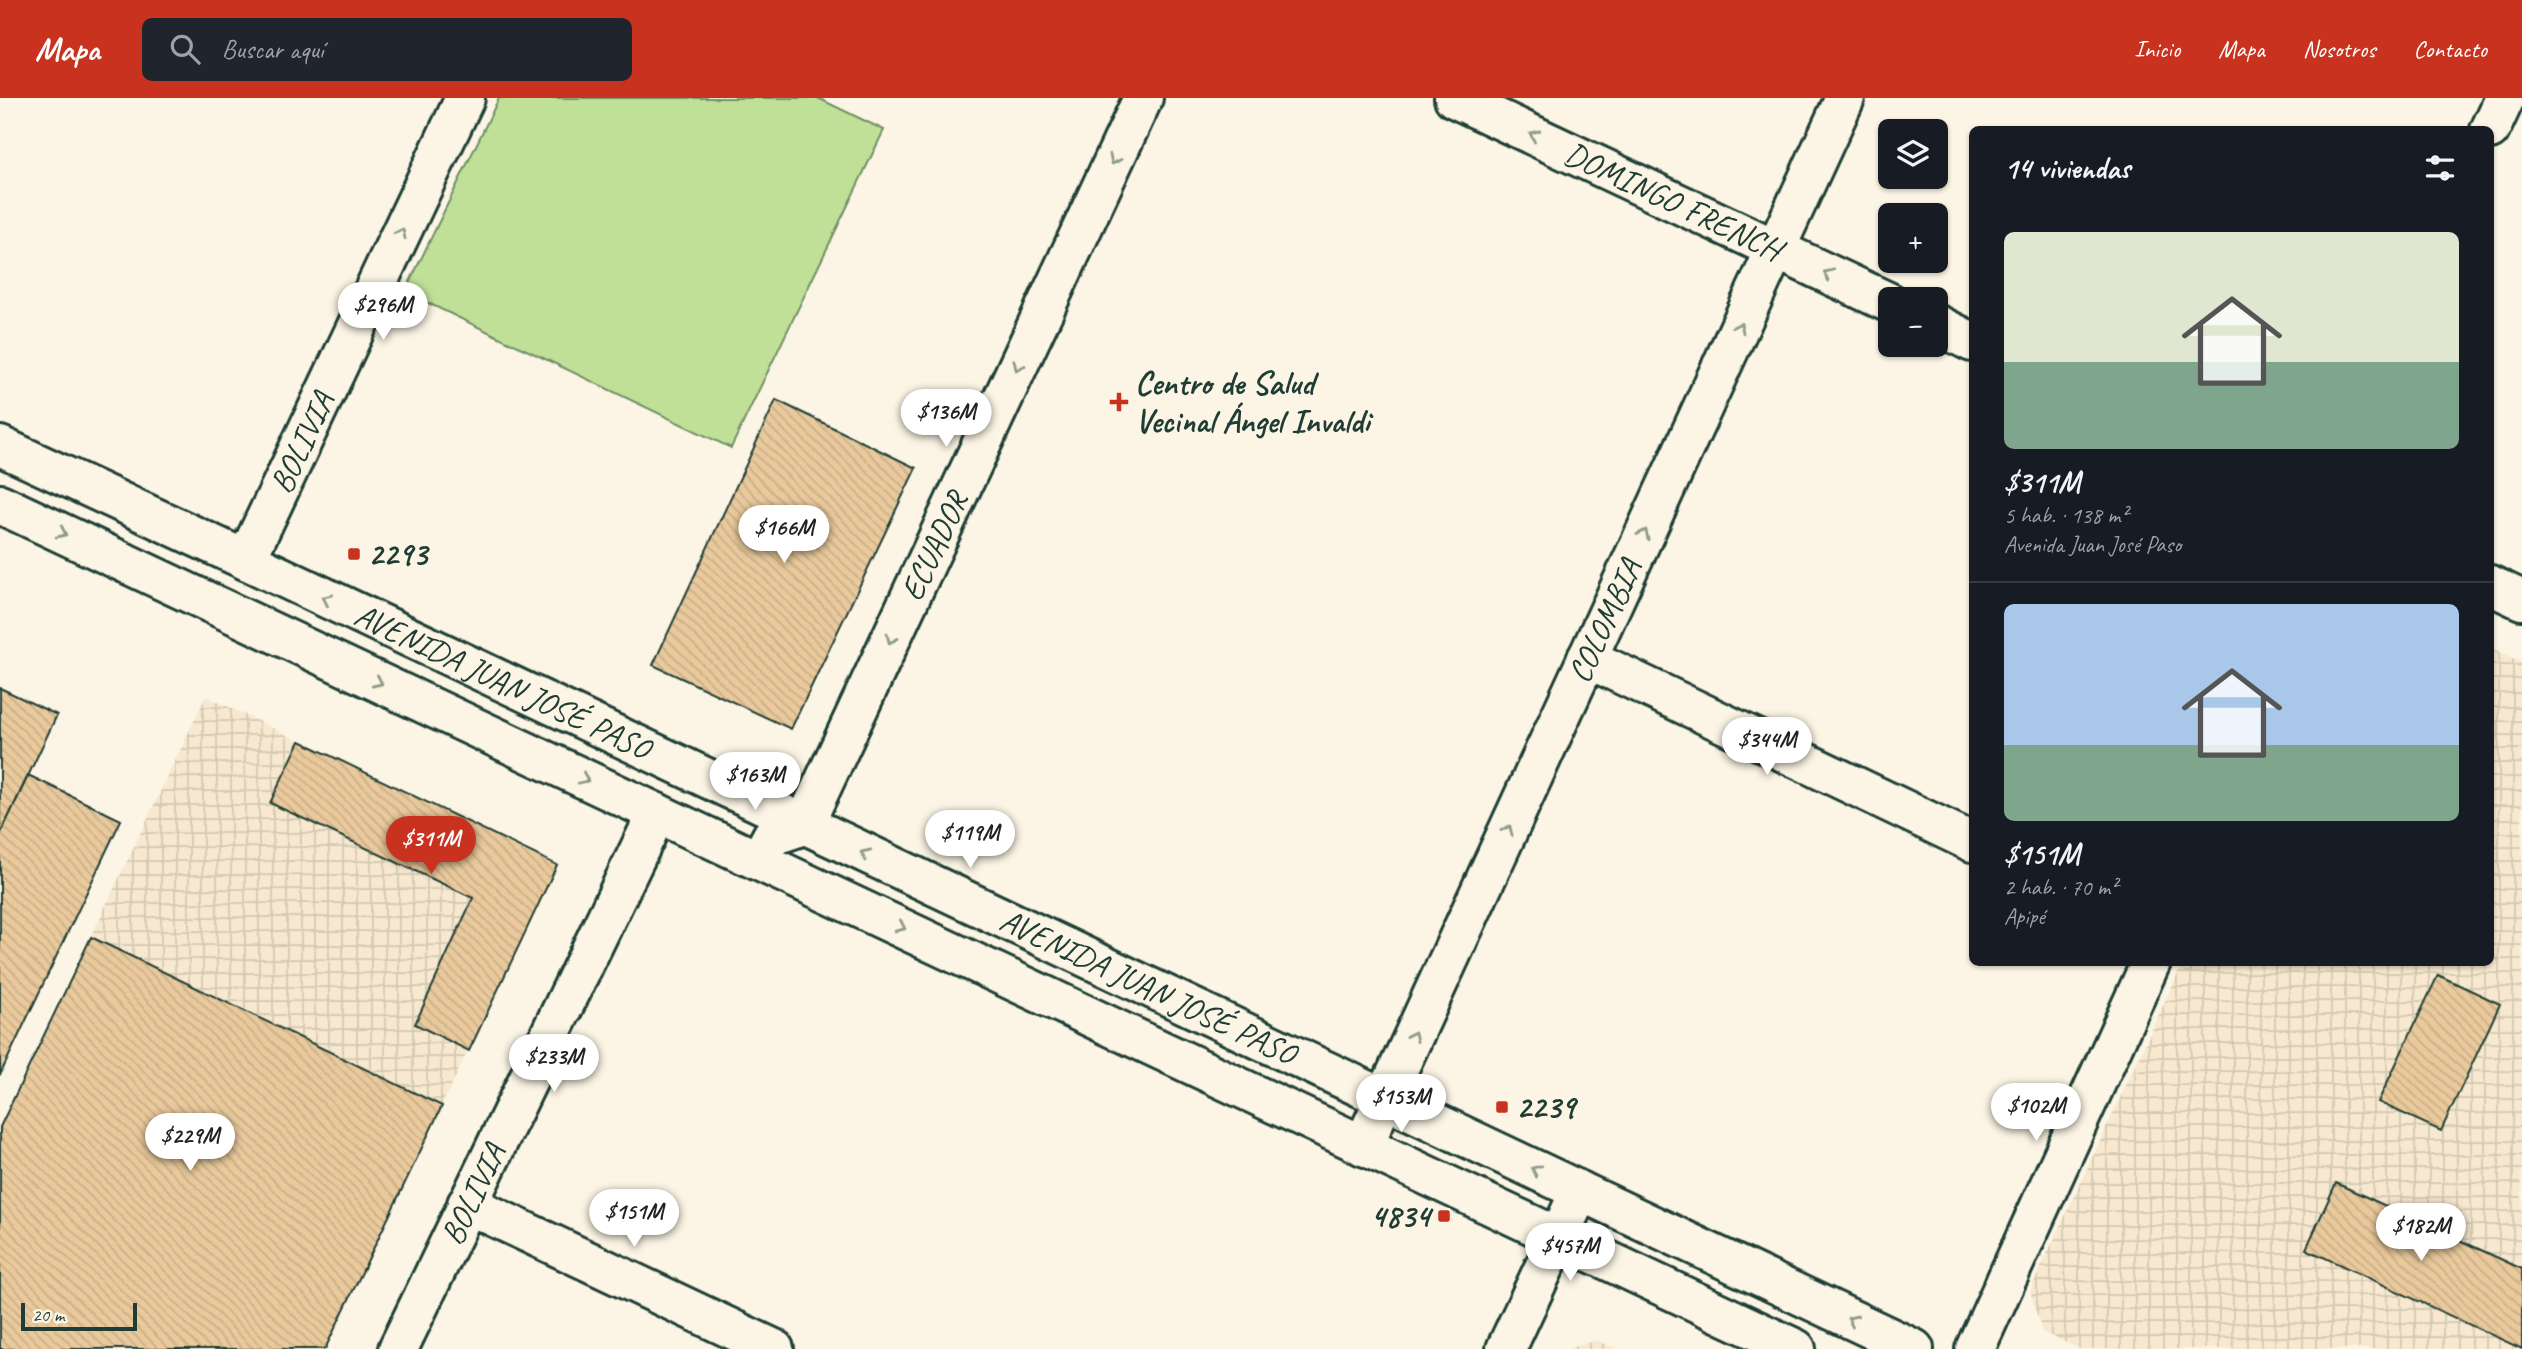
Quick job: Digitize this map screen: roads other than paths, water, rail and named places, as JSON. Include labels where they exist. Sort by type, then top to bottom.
[{"type":"street","name":"BOLIVIA","points":[[246,560],[466,98]]},
{"type":"street","name":"ECUADOR","points":[[804,825],[1143,98]]},
{"type":"street","name":"DOMINGO FRENCH","points":[[1454,98],[1878,297]]},
{"type":"street","name":"COLOMBIA","points":[[1363,1146],[1845,98]]},
{"type":"street","points":[[2492,126],[2507,98],[2522,104]]},
{"type":"street","points":[[1948,330],[1969,340]]},
{"type":"street","name":"AVENIDA JUAN JOSÉ PASO","points":[[0,446],[1914,1349]]},
{"type":"street","name":"AVENIDA JUAN JOSÉ PASO","points":[[0,504],[1796,1349]]},
{"type":"street","points":[[2494,587],[2522,600]]},
{"type":"street","points":[[1587,658],[1969,841]]},
{"type":"street","name":"BOLIVIA","points":[[398,1349],[657,813]]},
{"type":"street","points":[[759,860],[772,836],[804,825]]},
{"type":"street","points":[[1975,1349],[2149,966]]},
{"type":"street","points":[[1506,1349],[1580,1191]]},
{"type":"street","points":[[467,1204],[774,1349]]},
{"type":"place","name":"Centro de Salud Vecinal Ángel Invaldi","points":[[1119,402]]},
{"type":"place","name":"2293","points":[[354,554]]},
{"type":"place","name":"2239","points":[[1502,1107]]},
{"type":"place","name":"4834","points":[[1444,1216]]}]
